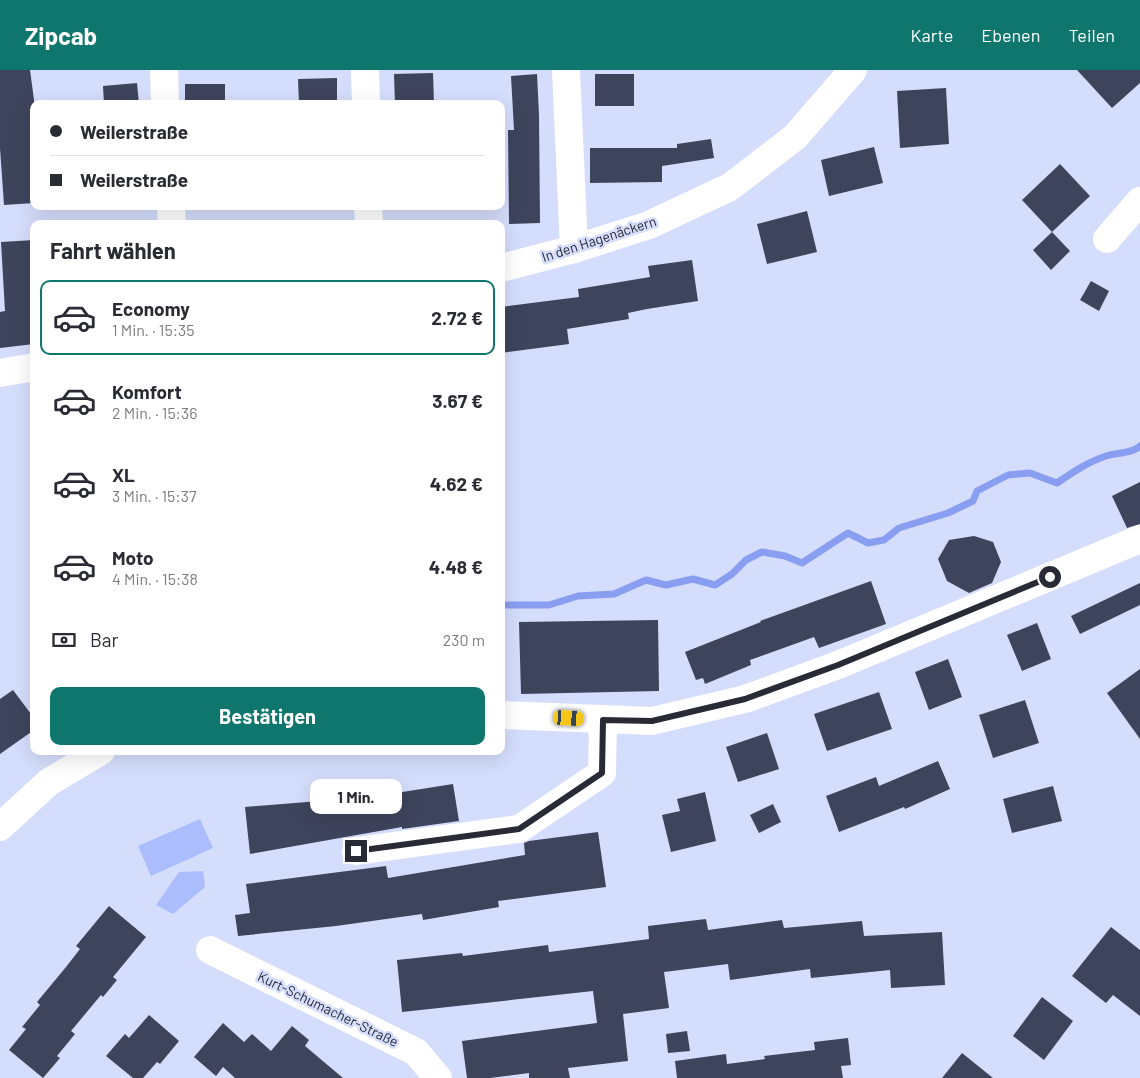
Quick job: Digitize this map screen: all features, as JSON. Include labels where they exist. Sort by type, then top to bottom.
[{"type":"street","points":[[164,70],[166,100]]},
{"type":"street","points":[[365,70],[366,100]]},
{"type":"street","points":[[566,70],[574,249]]},
{"type":"street","name":"In den Hagenäckern","points":[[505,267],[574,249],[649,224],[730,187],[795,137],[853,70]]},
{"type":"street","points":[[1107,239],[1140,201]]},
{"type":"street","points":[[0,373],[30,368]]},
{"type":"street","points":[[505,714],[652,721],[745,699],[838,665],[1140,539]]},
{"type":"street","points":[[356,851],[519,829],[602,773],[603,720]]},
{"type":"street","points":[[0,827],[49,782],[94,755]]},
{"type":"street","name":"Kurt-Schumacher-Straße","points":[[210,950],[416,1052],[438,1078]]},
{"type":"shaded area","points":[[200,819],[213,848],[151,876],[138,846]]},
{"type":"shaded area","points":[[203,871],[205,887],[173,914],[156,905],[179,872]]},
{"type":"building","points":[[0,70],[30,70],[34,100],[30,100],[30,203],[4,205],[0,148]]},
{"type":"building","points":[[1077,70],[1140,70],[1140,83],[1112,108]]},
{"type":"building","points":[[433,73],[434,100],[395,100],[394,74]]},
{"type":"building","points":[[537,74],[540,223],[509,224],[508,130],[514,130],[511,76]]},
{"type":"building","points":[[595,74],[634,74],[634,106],[595,106]]},
{"type":"building","points":[[337,78],[337,100],[299,100],[298,79]]},
{"type":"building","points":[[137,83],[139,100],[104,100],[103,86]]},
{"type":"building","points":[[185,84],[225,84],[225,100],[185,100]]},
{"type":"building","points":[[946,88],[949,144],[900,148],[897,91]]},
{"type":"building","points":[[711,139],[714,158],[662,166],[662,182],[590,183],[590,148],[677,148],[677,144]]},
{"type":"building","points":[[874,147],[883,183],[829,196],[821,160]]},
{"type":"building","points":[[1060,164],[1090,196],[1052,232],[1022,200]]},
{"type":"building","points":[[807,211],[817,252],[767,264],[757,224]]},
{"type":"building","points":[[1052,232],[1070,251],[1051,270],[1033,250]]},
{"type":"building","points":[[30,240],[30,344],[0,348],[0,312],[5,311],[1,242]]},
{"type":"building","points":[[692,260],[698,301],[628,313],[629,319],[567,329],[569,344],[505,352],[505,306],[579,297],[578,289],[650,277],[648,266]]},
{"type":"building","points":[[1091,281],[1109,291],[1099,311],[1080,300]]},
{"type":"building","points":[[1140,482],[1140,524],[1127,528],[1112,496]]},
{"type":"building","points":[[974,536],[993,542],[1001,562],[992,583],[969,593],[947,581],[938,559],[949,540]]},
{"type":"building","points":[[871,581],[886,624],[819,648],[814,637],[750,660],[751,665],[705,684],[703,678],[696,680],[685,652],[760,621]]},
{"type":"building","points":[[1140,583],[1140,605],[1080,634],[1071,616]]},
{"type":"building","points":[[658,620],[659,691],[521,694],[519,622]]},
{"type":"building","points":[[1037,623],[1051,659],[1022,671],[1007,635]]},
{"type":"building","points":[[948,659],[962,697],[929,710],[915,672]]},
{"type":"building","points":[[1140,669],[1140,739],[1107,693]]},
{"type":"building","points":[[13,690],[30,713],[30,733],[0,754],[0,699]]},
{"type":"building","points":[[879,692],[892,729],[827,751],[814,714]]},
{"type":"building","points":[[1025,700],[1039,743],[993,758],[979,715]]},
{"type":"building","points":[[767,733],[779,769],[738,782],[726,747]]},
{"type":"building","points":[[938,761],[950,789],[905,809],[904,807],[839,832],[826,796],[876,777],[879,786]]},
{"type":"building","points":[[453,784],[459,821],[402,829],[402,827],[250,854],[245,807],[320,801],[319,797],[375,787],[377,796]]},
{"type":"building","points":[[1053,786],[1062,821],[1012,833],[1003,799]]},
{"type":"building","points":[[705,792],[716,841],[671,852],[662,815],[680,811],[677,799]]},
{"type":"building","points":[[773,804],[781,822],[759,833],[750,815]]},
{"type":"building","points":[[598,832],[606,887],[498,901],[499,907],[423,920],[422,914],[336,926],[238,936],[235,915],[250,913],[246,884],[386,866],[388,878],[525,855],[524,843],[529,841]]},
{"type":"building","points":[[109,906],[146,937],[113,977],[117,980],[103,997],[101,995],[71,1031],[75,1034],[57,1056],[60,1058],[43,1078],[9,1050],[26,1029],[22,1027],[40,1005],[37,1002],[80,949],[76,946]]},
{"type":"building","points":[[706,919],[708,930],[782,920],[784,928],[862,921],[864,936],[942,932],[945,985],[891,988],[890,970],[811,978],[810,969],[730,980],[728,964],[664,972],[669,1008],[623,1014],[628,1061],[568,1068],[570,1078],[529,1078],[529,1073],[490,1078],[467,1078],[462,1041],[597,1023],[593,991],[402,1012],[397,960],[462,953],[463,956],[548,945],[549,952],[649,939],[648,926]]},
{"type":"building","points":[[1111,927],[1140,950],[1140,1016],[1113,995],[1106,1003],[1072,976]]},
{"type":"building","points":[[1042,997],[1073,1021],[1044,1060],[1013,1036]]},
{"type":"building","points":[[149,1015],[179,1041],[160,1064],[157,1062],[143,1078],[133,1078],[106,1056],[125,1034],[129,1038]]},
{"type":"building","points":[[223,1023],[244,1042],[252,1034],[271,1051],[292,1026],[309,1040],[305,1046],[343,1078],[235,1078],[223,1067],[216,1076],[194,1057]]},
{"type":"building","points":[[687,1031],[690,1051],[668,1053],[666,1034]]},
{"type":"building","points":[[848,1038],[851,1065],[841,1066],[843,1078],[677,1078],[675,1061],[726,1054],[727,1064],[765,1059],[764,1056],[815,1050],[814,1042]]},
{"type":"building","points":[[962,1053],[993,1078],[942,1078]]},
{"type":"waterway","points":[[505,605],[549,605],[578,596],[614,594],[646,580],[666,585],[693,579],[715,585],[732,574],[746,560],[762,552],[785,556],[802,563],[848,533],[868,543],[884,540],[899,528],[948,513],[973,501],[977,491],[1008,475],[1030,473],[1057,483],[1093,461],[1136,449],[1140,446]]},
{"type":"route","points":[[356,851],[519,829],[602,773],[603,720],[652,721],[745,699],[838,665],[1050,577]]}]
